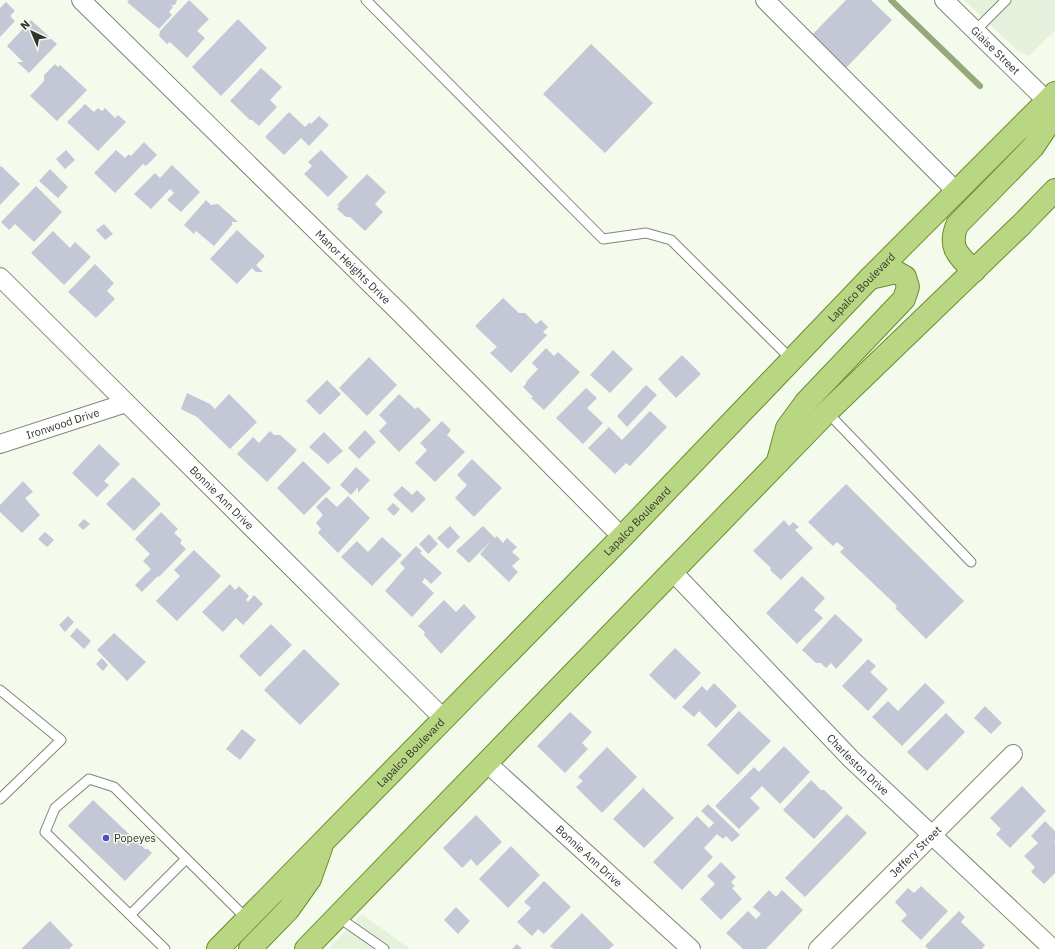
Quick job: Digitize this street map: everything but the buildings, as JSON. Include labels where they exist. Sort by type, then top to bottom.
[{"type":"main road","name":"Lapalco Boulevard","points":[[218,949],[622,536],[870,278],[957,192],[1052,103]]},
{"type":"main road","points":[[974,270],[958,255],[953,246],[953,235],[957,225],[1033,147],[1052,103]]},
{"type":"main road","points":[[306,949],[827,412],[1055,190]]},
{"type":"main road","points":[[777,464],[787,428],[806,402],[904,299],[908,287],[905,277],[896,272],[870,278]]},
{"type":"main road","points":[[250,949],[288,910],[310,879],[324,842]]},
{"type":"street","name":"Manor Heights Drive","points":[[81,0],[399,312],[622,536]]},
{"type":"street","points":[[765,0],[957,192]]},
{"type":"street","name":"Giaise Street","points":[[944,0],[1052,103]]},
{"type":"street","name":"Bonnie Ann Drive","points":[[0,277],[444,718]]},
{"type":"street","name":"Ironwood Drive","points":[[0,444],[126,403]]},
{"type":"street","name":"Charleston Drive","points":[[673,572],[851,759],[931,836],[1053,949]]},
{"type":"street","name":"Jeffery Street","points":[[818,949],[1013,754]]},
{"type":"street","name":"Bonnie Ann Drive","points":[[487,762],[691,949]]},
{"type":"lane","points":[[366,0],[603,239],[646,233],[671,240],[791,359]]},
{"type":"lane","points":[[975,31],[1006,0]]},
{"type":"lane","points":[[827,412],[971,562]]},
{"type":"lane","points":[[0,690],[61,740],[0,799]]},
{"type":"lane","points":[[165,949],[45,832],[55,808],[90,779],[114,787],[247,919]]},
{"type":"lane","points":[[130,915],[186,859]]},
{"type":"lane","points":[[338,917],[384,949]]},
{"type":"shaded area","points":[[964,0],[1055,0],[1055,30],[1029,56],[1018,51]]},
{"type":"shaded area","points":[[362,914],[410,949],[328,949]]},
{"type":"waterway","points":[[891,0],[980,86]]},
{"type":"place","name":"Popeyes","points":[[106,838]]}]
